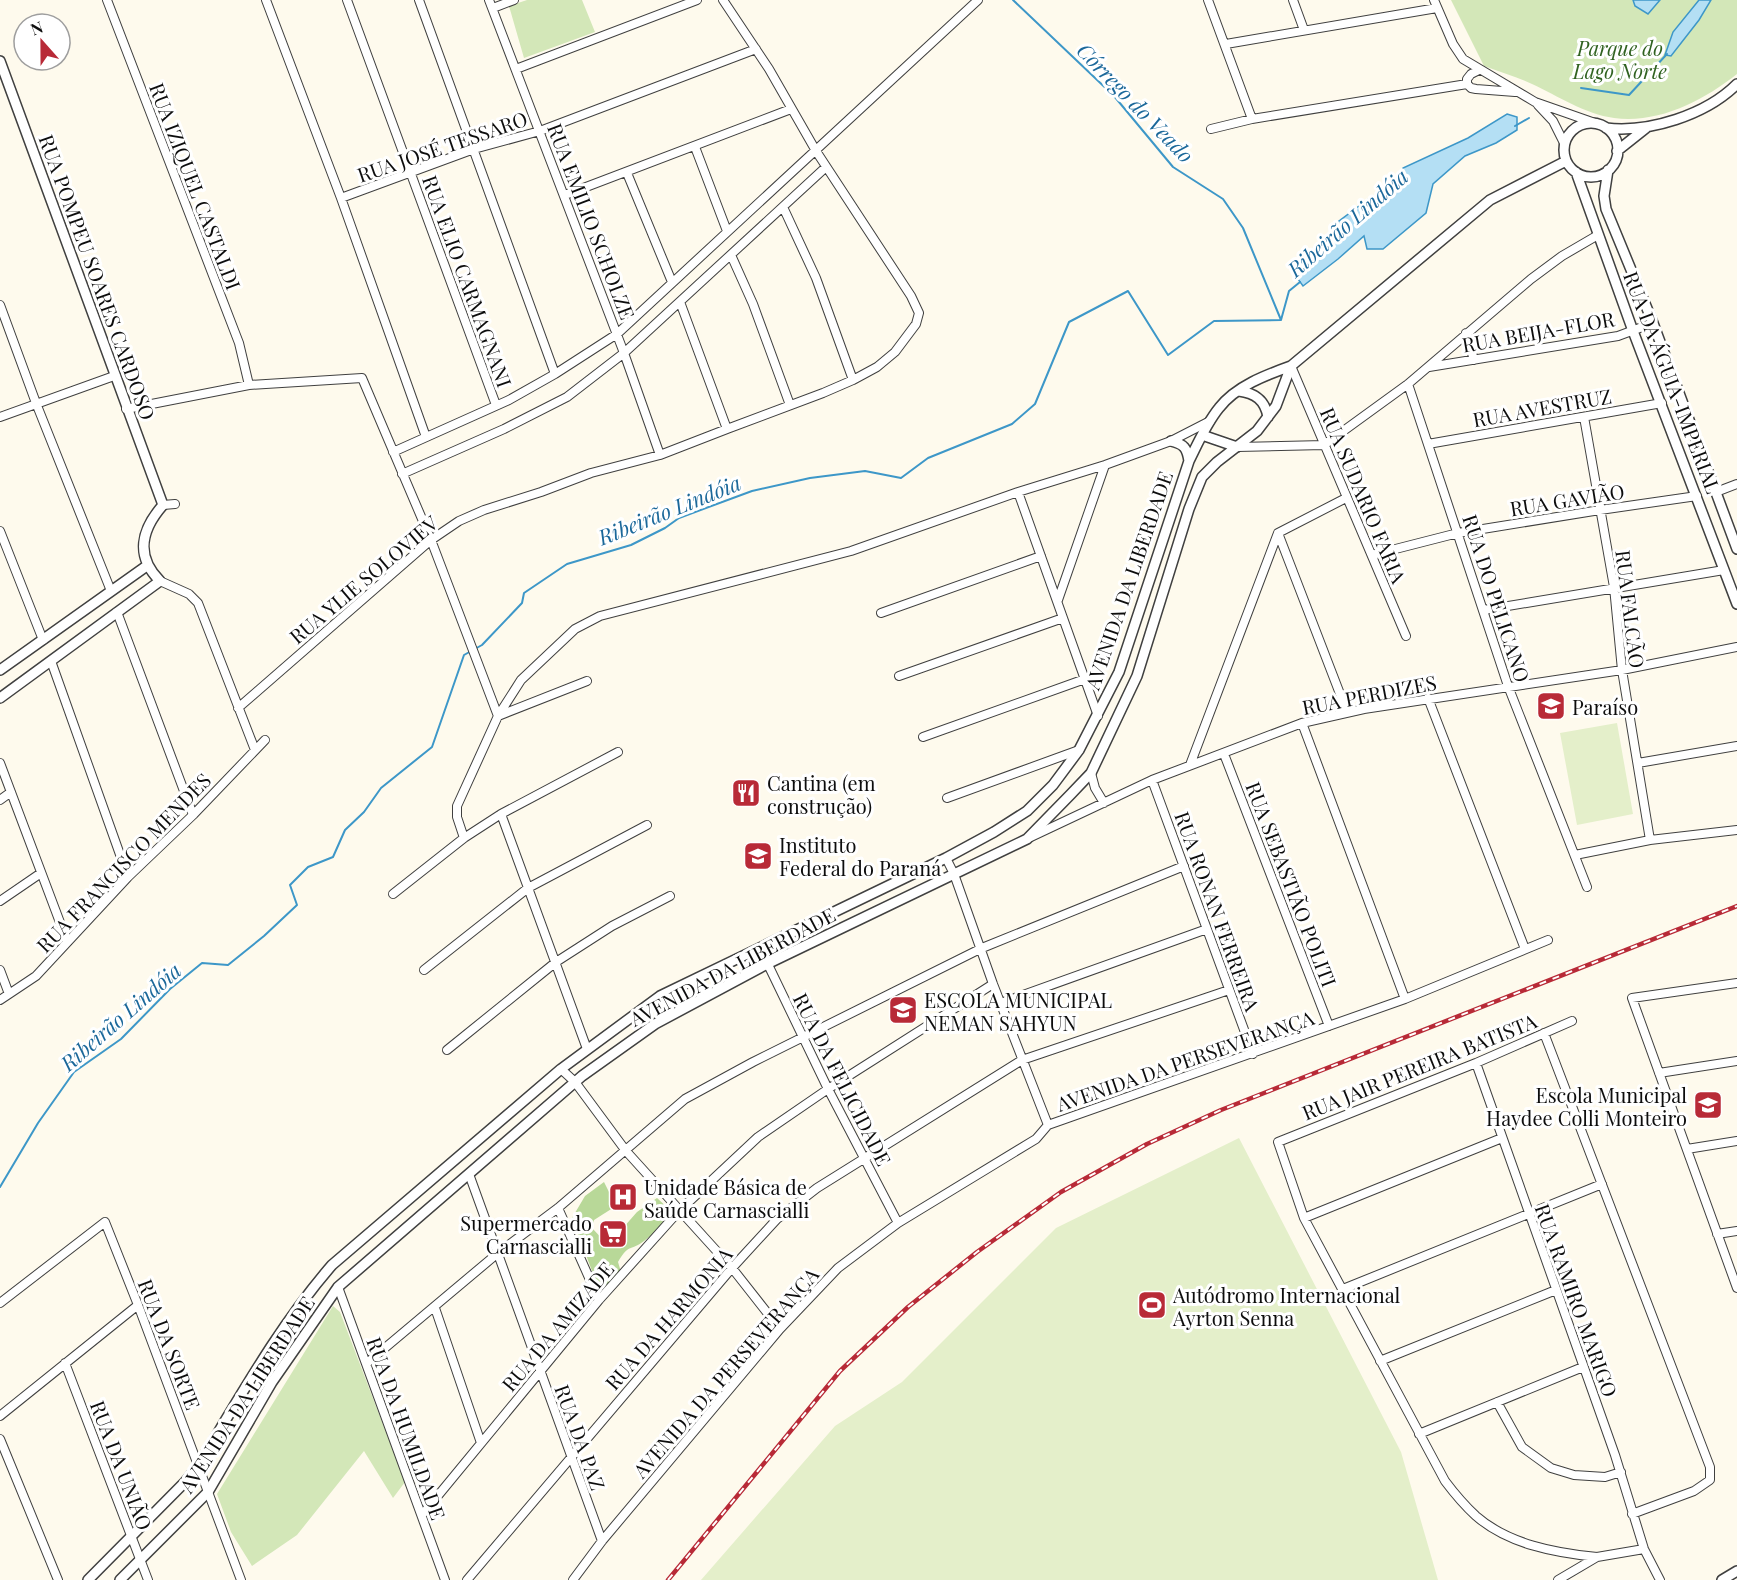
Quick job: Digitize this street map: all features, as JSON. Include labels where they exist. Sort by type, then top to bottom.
[{"type":"street","name":"RUA IZIQUEL CASTALDI","points":[[107,0],[238,343],[249,385]]},
{"type":"street","points":[[266,0],[341,198],[426,437]]},
{"type":"street","name":"RUA ELIO CARMAGNANI","points":[[347,0],[496,405]]},
{"type":"street","points":[[419,0],[555,374]]},
{"type":"street","points":[[491,4],[514,0]]},
{"type":"street","points":[[516,69],[698,0]]},
{"type":"street","points":[[402,474],[504,429],[567,397],[624,353],[826,167],[756,49],[723,0]]},
{"type":"street","points":[[393,452],[496,405],[555,374],[617,334],[978,0]]},
{"type":"street","points":[[1208,0],[1252,119]]},
{"type":"street","points":[[1293,0],[1304,30]]},
{"type":"street","name":"RUA EMILIO SCHOLZE","points":[[491,4],[565,195],[660,455]]},
{"type":"street","points":[[1226,44],[1435,4],[1453,44],[1463,59],[1535,102],[1606,128],[1624,130],[1646,128],[1706,107],[1728,93],[1737,84]]},
{"type":"street","name":"RUA JOSÉ TESSARO","points":[[341,198],[474,149],[540,130],[756,49]]},
{"type":"street","name":"RUA POMPEU SOARES CARDOSO","points":[[0,61],[163,506]]},
{"type":"street","points":[[1467,84],[1467,79],[1471,74],[1482,72]]},
{"type":"street","points":[[1476,90],[1485,83],[1482,72]]},
{"type":"street","points":[[1211,129],[1252,119],[1467,84]]},
{"type":"street","points":[[1467,84],[1476,90],[1518,92]]},
{"type":"street","points":[[1535,102],[1553,121],[1564,143],[1566,161],[1576,172],[1592,176],[1608,170],[1615,160],[1616,142],[1606,128]]},
{"type":"street","points":[[565,195],[792,109]]},
{"type":"street","points":[[1564,143],[1572,130],[1587,123],[1595,123]]},
{"type":"street","points":[[1617,151],[1646,128]]},
{"type":"street","points":[[695,147],[728,231]]},
{"type":"street","points":[[1291,366],[1490,200],[1566,161]]},
{"type":"street","name":"RUA YLIE SOLOVIEV","points":[[238,708],[431,540],[459,521],[591,473],[660,455],[790,405],[853,380],[877,367],[895,352],[916,324],[919,313],[911,296],[826,167]]},
{"type":"street","name":"RUA DA ÁGUIA-IMPERIAL","points":[[1608,170],[1604,196],[1606,209],[1653,323],[1737,549]]},
{"type":"street","name":"RUA DA ÁGUIA-IMPERIAL","points":[[1576,172],[1633,331],[1737,604]]},
{"type":"street","points":[[627,173],[672,282]]},
{"type":"street","points":[[783,207],[816,278],[853,380]]},
{"type":"street","points":[[1171,441],[1202,435],[1237,447],[1324,445],[1408,384],[1531,279],[1562,256],[1598,235]]},
{"type":"street","points":[[731,255],[753,304],[790,405]]},
{"type":"street","points":[[680,302],[727,429]]},
{"type":"street","points":[[0,304],[36,403],[111,591]]},
{"type":"street","name":"RUA BEIJA-FLOR","points":[[1427,367],[1585,342],[1633,331],[1653,323]]},
{"type":"street","points":[[1466,333],[1474,360]]},
{"type":"street","name":"AVENIDA DA LIBERDADE","points":[[88,1580],[198,1466],[274,1342],[308,1293],[332,1265],[561,1069],[660,996],[946,858],[1027,811],[1053,785],[1079,750],[1119,672],[1189,461],[1202,435],[1220,406],[1239,391],[1267,375],[1291,366]]},
{"type":"street","name":"AVENIDA DA LIBERDADE","points":[[120,1580],[208,1492],[272,1382],[338,1287],[575,1082],[655,1024],[766,964],[1027,839],[1091,773],[1137,676],[1202,477],[1257,431],[1276,406],[1291,366]]},
{"type":"street","name":"RUA SUDARIO FARIA","points":[[1291,366],[1406,636]]},
{"type":"street","points":[[0,417],[114,376]]},
{"type":"street","points":[[126,409],[249,385],[362,378],[431,540],[498,716]]},
{"type":"street","name":"RUA DO PELICANO","points":[[1408,384],[1508,686],[1587,887]]},
{"type":"street","points":[[1239,391],[1257,396],[1266,407],[1268,417]]},
{"type":"street","name":"RUA AVESTRUZ","points":[[1428,444],[1662,403]]},
{"type":"street","name":"RUA FALCÃO","points":[[1584,417],[1614,587],[1622,670],[1650,840]]},
{"type":"street","points":[[464,838],[457,817],[457,806],[498,716],[521,680],[574,629],[600,616],[851,550],[1018,492],[1105,465],[1171,441],[1210,421]]},
{"type":"street","points":[[1171,441],[1182,443],[1187,450],[1189,461]]},
{"type":"street","points":[[1058,600],[1105,465]]},
{"type":"street","points":[[1716,492],[1737,484]]},
{"type":"street","points":[[1018,492],[1098,716]]},
{"type":"street","name":"RUA GAVIÃO","points":[[1372,555],[1458,533],[1697,496]]},
{"type":"street","points":[[1190,765],[1278,532],[1346,498]]},
{"type":"street","points":[[175,504],[163,506],[148,525],[143,546],[148,565],[160,581],[193,597],[198,603],[255,750]]},
{"type":"street","points":[[0,531],[43,640]]},
{"type":"street","points":[[1278,532],[1347,712]]},
{"type":"street","points":[[881,613],[1041,556]]},
{"type":"street","points":[[0,670],[148,565]]},
{"type":"street","points":[[1484,610],[1724,570]]},
{"type":"street","points":[[124,581],[136,598]]},
{"type":"street","points":[[0,698],[160,581]]},
{"type":"street","points":[[117,612],[193,815]]},
{"type":"street","points":[[899,676],[1064,618]]},
{"type":"street","name":"RUA PERDIZES","points":[[1027,839],[1152,780],[1302,723],[1347,712],[1622,670],[1737,647]]},
{"type":"street","points":[[51,661],[128,878]]},
{"type":"street","points":[[923,737],[1085,679]]},
{"type":"street","points":[[498,716],[587,681]]},
{"type":"street","points":[[1428,699],[1525,949]]},
{"type":"street","points":[[1302,723],[1405,999]]},
{"type":"street","name":"RUA FRANCISCO MENDES","points":[[0,1000],[36,976],[67,940],[265,740]]},
{"type":"street","points":[[1638,763],[1737,746]]},
{"type":"street","points":[[947,798],[1079,750]]},
{"type":"street","points":[[393,894],[464,838],[501,814],[618,752]]},
{"type":"street","name":"RUA SEBASTIÃO POLITI","points":[[1224,754],[1329,1026]]},
{"type":"street","points":[[0,763],[67,940]]},
{"type":"street","points":[[1091,773],[1095,788],[1104,803]]},
{"type":"street","name":"RUA RONAN FERREIRA","points":[[1152,780],[1253,1053]]},
{"type":"street","points":[[0,800],[11,792]]},
{"type":"street","points":[[501,814],[587,1049]]},
{"type":"street","points":[[424,970],[528,888],[647,825]]},
{"type":"street","points":[[1575,855],[1650,840],[1737,830]]},
{"type":"street","points":[[946,858],[1048,1125]]},
{"type":"street","points":[[367,1364],[498,1253],[558,1208],[685,1099],[982,948],[1184,866]]},
{"type":"street","points":[[0,901],[41,873]]},
{"type":"street","points":[[447,1050],[556,962],[612,926],[670,896]]},
{"type":"street","points":[[1001,1003],[1207,929]]},
{"type":"street","name":"AVENIDA DA PERSEVERANÇA","points":[[573,1580],[602,1541],[780,1329],[837,1268],[898,1223],[1036,1139],[1048,1125],[1405,999],[1548,940]]},
{"type":"street","name":"RUA DA FELICIDADE","points":[[760,948],[828,1089],[898,1223]]},
{"type":"street","points":[[0,970],[9,994]]},
{"type":"street","points":[[1737,983],[1632,998],[1737,1288]]},
{"type":"street","name":"RUA DA AMIZADE","points":[[422,1515],[599,1300],[680,1211],[758,1137],[828,1089],[993,984]]},
{"type":"street","name":"RUA DA HARMONIA","points":[[467,1580],[732,1268],[777,1220],[816,1188],[1022,1060],[1229,990]]},
{"type":"street","name":"RUA JAIR PEREIRA BATISTA","points":[[1304,1218],[1278,1142],[1476,1063],[1572,1021]]},
{"type":"street","points":[[1544,1033],[1710,1467],[1710,1480],[1694,1491],[1632,1514]]},
{"type":"street","points":[[1659,1073],[1737,1061]]},
{"type":"street","name":"RUA RAMIRO MARIGO","points":[[1476,1063],[1621,1472],[1644,1549],[1660,1580]]},
{"type":"street","points":[[561,1069],[575,1082],[626,1151],[732,1268],[780,1329]]},
{"type":"street","points":[[1502,1138],[1304,1218],[1444,1481],[1476,1516],[1496,1530],[1538,1547],[1597,1557],[1644,1549]]},
{"type":"street","points":[[1687,1149],[1737,1141]]},
{"type":"street","name":"RUA DA PAZ","points":[[469,1174],[602,1541]]},
{"type":"street","points":[[1342,1289],[1602,1184]]},
{"type":"street","points":[[558,1208],[599,1300]]},
{"type":"street","name":"RUA DA SORTE","points":[[0,1303],[105,1222],[241,1580]]},
{"type":"street","points":[[1717,1234],[1737,1231]]},
{"type":"street","name":"RUA DA HUMILDADE","points":[[338,1287],[445,1580]]},
{"type":"street","points":[[1380,1361],[1556,1290]]},
{"type":"street","points":[[0,1416],[138,1305]]},
{"type":"street","points":[[435,1308],[481,1443]]},
{"type":"street","name":"RUA DA UNIÃO","points":[[65,1363],[148,1580]]},
{"type":"street","points":[[1419,1434],[1583,1367]]},
{"type":"street","points":[[1497,1402],[1522,1447],[1551,1468],[1574,1475],[1605,1477],[1621,1472]]},
{"type":"street","points":[[0,1439],[58,1580]]},
{"type":"street","points":[[1558,1580],[1597,1557]]},
{"type":"street","points":[[1722,1580],[1737,1571]]},
{"type":"green space","points":[[527,0],[582,0],[595,32],[524,58],[509,6]]},
{"type":"green space","name":"Parque do Lago Norte","points":[[1451,0],[1737,0],[1737,74],[1710,93],[1663,114],[1631,119],[1603,116],[1582,109],[1526,81],[1484,66]]},
{"type":"green space","points":[[1617,723],[1633,814],[1577,825],[1560,733]]},
{"type":"green space","name":"Autódromo Internacional Ayrton Senna","points":[[1239,1138],[1401,1452],[1438,1580],[701,1580],[835,1426],[902,1382],[1056,1228]]},
{"type":"green space","points":[[604,1182],[616,1206],[594,1220],[592,1228],[608,1245],[637,1212],[657,1198],[670,1210],[652,1234],[625,1252],[618,1262],[621,1272],[600,1292],[572,1218],[585,1196]]},
{"type":"green space","points":[[333,1306],[340,1312],[405,1482],[393,1498],[364,1451],[297,1535],[252,1566],[231,1532],[217,1494]]},
{"type":"water","points":[[1633,0],[1660,0],[1648,14],[1635,6]]},
{"type":"water","points":[[1699,0],[1711,0],[1699,20],[1671,56],[1665,55],[1673,32]]},
{"type":"water","points":[[1507,114],[1517,117],[1517,130],[1496,143],[1465,156],[1433,184],[1426,213],[1383,249],[1367,249],[1364,236],[1303,286],[1295,275],[1325,250],[1335,224],[1370,198],[1398,185],[1403,168],[1468,138]]},
{"type":"waterway","name":"Córrego do Veado","points":[[1013,0],[1114,96],[1173,167],[1223,199],[1243,228],[1281,320]]},
{"type":"waterway","name":"Ribeirão Lindóia","points":[[1581,88],[1629,95],[1667,54]]},
{"type":"waterway","name":"Ribeirão Lindóia","points":[[1515,126],[1529,118]]},
{"type":"waterway","name":"Ribeirão Lindóia","points":[[0,1187],[38,1123],[74,1072],[121,1039],[170,989],[202,963],[228,965],[297,905],[290,885],[308,867],[333,857],[345,830],[364,812],[381,788],[432,747],[464,655],[482,645],[522,603],[524,593],[567,564],[631,545],[665,528],[679,518],[752,491],[810,478],[865,471],[901,478],[928,458],[1012,424],[1035,404],[1069,322],[1128,291],[1168,355],[1214,321],[1281,320],[1289,291],[1300,282]]},
{"type":"railway","points":[[668,1580],[840,1371],[908,1307],[977,1252],[1061,1192],[1147,1144],[1221,1110],[1737,906]]},
{"type":"place","name":"Paraíso","points":[[1551,706]]},
{"type":"place","name":"Cantina (em construção)","points":[[746,793]]},
{"type":"place","name":"Instituto Federal do Paraná","points":[[758,856]]},
{"type":"place","name":"ESCOLA MUNICIPAL NEMAN SAHYUN","points":[[903,1010]]},
{"type":"place","name":"Escola Municipal Haydee Colli Monteiro","points":[[1708,1105]]},
{"type":"place","name":"Unidade Básica de Saúde Carnascialli","points":[[623,1197]]},
{"type":"place","name":"Supermercado Carnascialli","points":[[613,1234]]},
{"type":"place","name":"Autódromo Internacional Ayrton Senna","points":[[1152,1305]]}]
